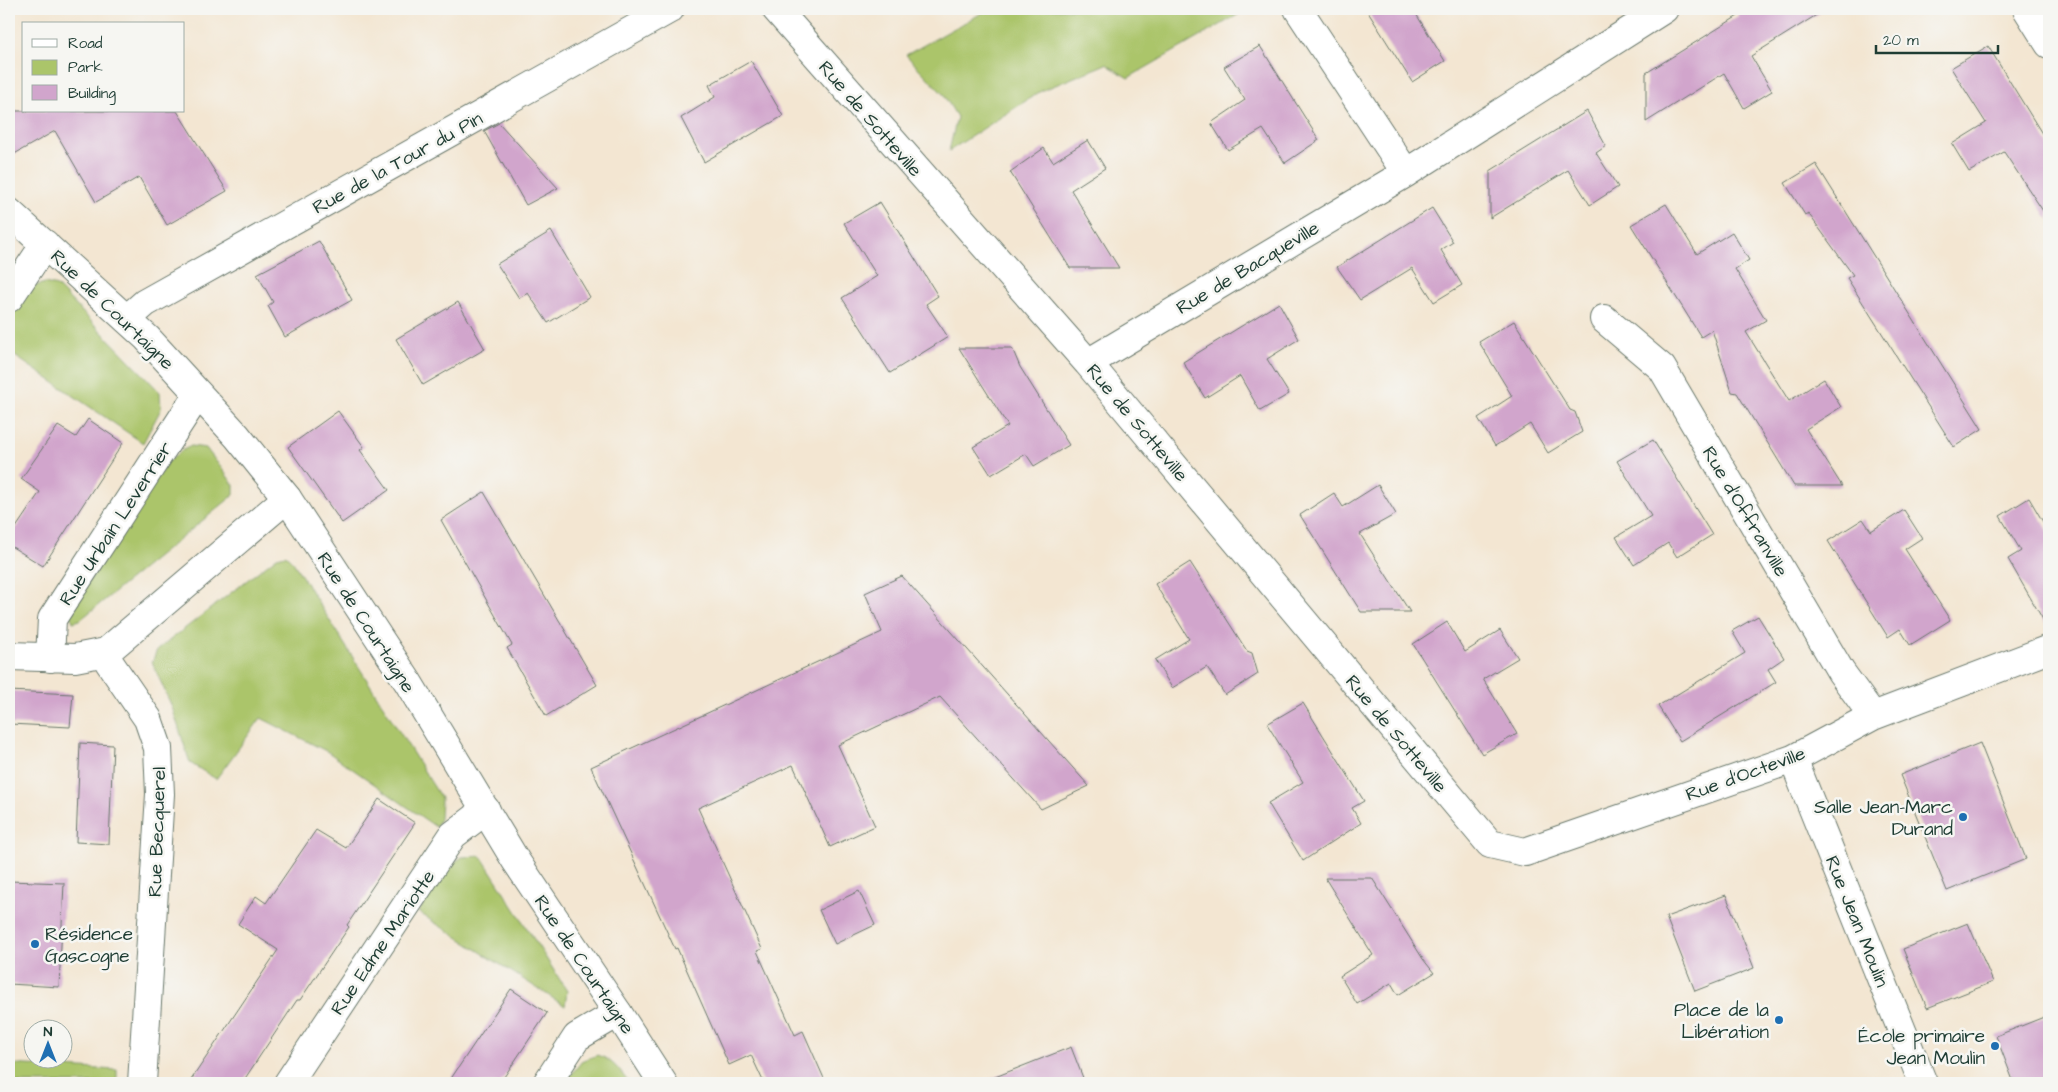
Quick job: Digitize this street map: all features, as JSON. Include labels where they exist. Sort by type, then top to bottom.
[{"type":"street","name":"Rue de la Tour du Pin","points":[[127,319],[145,303],[670,9]]},
{"type":"street","name":"Rue de Sotteville","points":[[776,9],[1088,363],[1490,844]]},
{"type":"street","points":[[1298,9],[1406,173]]},
{"type":"street","name":"Rue de Bacqueville","points":[[1088,363],[1406,173],[1664,9]]},
{"type":"street","points":[[2027,9],[2049,44]]},
{"type":"street","name":"Rue de Courtaigne","points":[[9,212],[147,338],[237,436],[287,498],[408,682],[516,861],[618,1012],[663,1083]]},
{"type":"street","points":[[9,298],[45,244]]},
{"type":"street","name":"Rue d'Offranville","points":[[1604,319],[1662,368],[1841,672],[1873,716]]},
{"type":"street","name":"Rue Urbain Leverrier","points":[[50,658],[52,619],[198,394]]},
{"type":"street","points":[[9,656],[75,658],[106,652],[287,498]]},
{"type":"street","name":"Rue d'Octeville","points":[[1490,844],[1525,852],[1793,758],[1873,716],[2049,649]]},
{"type":"street","name":"Rue Becquerel","points":[[106,652],[109,662],[148,719],[158,748],[160,794],[142,1083]]},
{"type":"street","name":"Rue Jean Moulin","points":[[1793,758],[1922,1083]]},
{"type":"street","name":"Rue Edme Mariotte","points":[[288,1083],[453,836],[486,810]]},
{"type":"street","points":[[547,1083],[577,1037],[618,1012]]},
{"type":"green space","points":[[989,9],[1248,9],[1128,78],[1106,64],[1041,91],[949,151],[957,117],[943,94],[906,55]]},
{"type":"green space","points":[[45,283],[57,286],[160,392],[161,409],[143,443],[9,352],[9,316],[28,288]]},
{"type":"green space","points":[[191,446],[206,448],[234,485],[234,495],[80,620],[73,622],[69,611],[167,463],[181,451]]},
{"type":"green space","points":[[286,555],[293,562],[441,798],[440,819],[436,827],[328,752],[261,718],[216,779],[190,763],[172,707],[152,662],[157,650],[277,557]]},
{"type":"green space","points":[[481,856],[567,991],[565,1006],[418,912],[448,867],[462,857]]},
{"type":"green space","points":[[598,1055],[612,1063],[629,1083],[564,1083],[583,1060]]},
{"type":"green space","points":[[9,1064],[22,1065],[22,1070],[72,1070],[72,1068],[117,1070],[117,1083],[9,1083]]},
{"type":"building","points":[[1366,9],[1413,9],[1445,61],[1412,82]]},
{"type":"building","points":[[1738,9],[1826,9],[1751,56],[1772,91],[1744,108],[1724,73],[1646,122],[1646,73],[1738,16]]},
{"type":"building","points":[[1260,46],[1319,140],[1285,163],[1263,129],[1228,150],[1211,123],[1245,100],[1224,67]]},
{"type":"building","points":[[1988,46],[2049,145],[2049,220],[2004,152],[1969,172],[1952,144],[1986,123],[1951,68]]},
{"type":"building","points":[[751,61],[783,116],[704,162],[681,118],[715,97],[709,85]]},
{"type":"building","points":[[9,111],[178,112],[227,191],[167,225],[139,177],[96,202],[55,131],[9,157]]},
{"type":"building","points":[[1587,111],[1606,146],[1596,153],[1618,187],[1590,205],[1568,170],[1490,218],[1490,171]]},
{"type":"building","points":[[499,123],[558,188],[526,205],[484,131]]},
{"type":"building","points":[[1088,140],[1105,168],[1071,190],[1119,268],[1070,268],[1010,172],[1044,148],[1053,162]]},
{"type":"building","points":[[1816,164],[1982,429],[1954,447],[1847,278],[1853,275],[1808,213],[1805,215],[1785,183]]},
{"type":"building","points":[[880,202],[938,296],[926,304],[948,337],[890,373],[842,298],[877,276],[844,223]]},
{"type":"building","points":[[1666,204],[1697,254],[1732,232],[1749,260],[1735,269],[1766,320],[1746,332],[1789,401],[1824,379],[1841,407],[1806,429],[1842,486],[1794,486],[1737,393],[1732,392],[1712,330],[1701,337],[1631,225]]},
{"type":"building","points":[[1432,208],[1453,242],[1441,250],[1462,285],[1434,302],[1412,268],[1360,300],[1337,267]]},
{"type":"building","points":[[551,231],[590,297],[548,323],[528,293],[519,298],[497,264]]},
{"type":"building","points":[[319,241],[352,300],[285,337],[268,306],[273,302],[257,274]]},
{"type":"building","points":[[458,302],[485,349],[423,385],[396,339]]},
{"type":"building","points":[[1279,303],[1299,339],[1267,359],[1289,394],[1260,411],[1240,376],[1205,398],[1183,362]]},
{"type":"building","points":[[1514,321],[1570,410],[1575,412],[1582,432],[1548,453],[1530,424],[1495,446],[1478,418],[1512,396],[1479,342]]},
{"type":"building","points":[[959,348],[1012,348],[1020,367],[1069,445],[1034,466],[1026,454],[991,475],[973,447],[1008,426]]},
{"type":"building","points":[[338,411],[364,447],[360,450],[389,490],[342,523],[288,447]]},
{"type":"building","points":[[88,419],[123,443],[43,566],[9,545],[9,538],[40,492],[21,479],[58,426],[76,437]]},
{"type":"building","points":[[1653,440],[1712,535],[1677,557],[1668,543],[1634,565],[1616,537],[1651,516],[1617,461]]},
{"type":"building","points":[[1378,485],[1396,514],[1360,534],[1410,612],[1361,612],[1300,515],[1334,493],[1343,507]]},
{"type":"building","points":[[484,492],[597,685],[546,716],[507,648],[512,645],[441,520]]},
{"type":"building","points":[[2029,498],[2049,532],[2049,630],[2008,559],[2021,551],[2000,516]]},
{"type":"building","points":[[1904,510],[1922,538],[1905,549],[1950,620],[1910,645],[1900,629],[1888,637],[1828,541],[1863,519],[1871,531]]},
{"type":"building","points":[[1190,562],[1247,651],[1252,653],[1258,674],[1225,695],[1207,667],[1172,688],[1155,660],[1189,639],[1155,584]]},
{"type":"building","points":[[902,576],[1089,786],[1041,809],[940,697],[838,745],[875,826],[830,847],[793,765],[698,808],[762,949],[757,951],[795,1035],[803,1031],[826,1083],[764,1083],[751,1055],[729,1065],[677,948],[675,949],[591,767],[882,632],[865,593]]},
{"type":"building","points":[[1758,616],[1784,658],[1768,669],[1776,682],[1680,741],[1658,706],[1745,653],[1732,631]]},
{"type":"building","points":[[1447,622],[1465,652],[1500,630],[1518,658],[1483,679],[1517,734],[1482,754],[1413,644]]},
{"type":"building","points":[[9,691],[73,694],[70,727],[9,724]]},
{"type":"building","points":[[1303,703],[1364,801],[1352,808],[1361,823],[1303,861],[1268,803],[1303,782],[1267,724]]},
{"type":"building","points":[[80,743],[113,745],[109,844],[76,842]]},
{"type":"building","name":"Salle Jean-Marc Durand","points":[[1980,743],[2026,859],[1947,891],[1900,775]]},
{"type":"building","points":[[379,799],[415,823],[347,925],[349,927],[300,1000],[297,1000],[242,1083],[189,1083],[278,950],[238,924],[256,896],[266,903],[316,830],[346,848]]},
{"type":"building","points":[[1325,878],[1372,878],[1423,959],[1434,973],[1398,995],[1391,983],[1357,1004],[1340,976],[1373,955]]},
{"type":"building","name":"Résidence Gascogne","points":[[9,881],[64,883],[59,987],[9,984]]},
{"type":"building","points":[[859,891],[875,925],[835,944],[819,910]]},
{"type":"building","points":[[1726,895],[1754,968],[1695,991],[1666,917]]},
{"type":"building","points":[[1968,923],[1993,982],[1927,1008],[1903,949]]},
{"type":"building","points":[[511,989],[547,1013],[500,1083],[448,1083]]},
{"type":"building","points":[[2049,1015],[2049,1083],[2014,1083],[1996,1036]]},
{"type":"building","points":[[1071,1047],[1085,1083],[986,1083],[985,1081]]},
{"type":"place","name":"Salle Jean-Marc Durand","points":[[1963,817]]},
{"type":"place","name":"Résidence Gascogne","points":[[35,944]]},
{"type":"place","name":"Place de la Libération","points":[[1779,1020]]},
{"type":"place","name":"École primaire Jean Moulin","points":[[1995,1046]]}]
